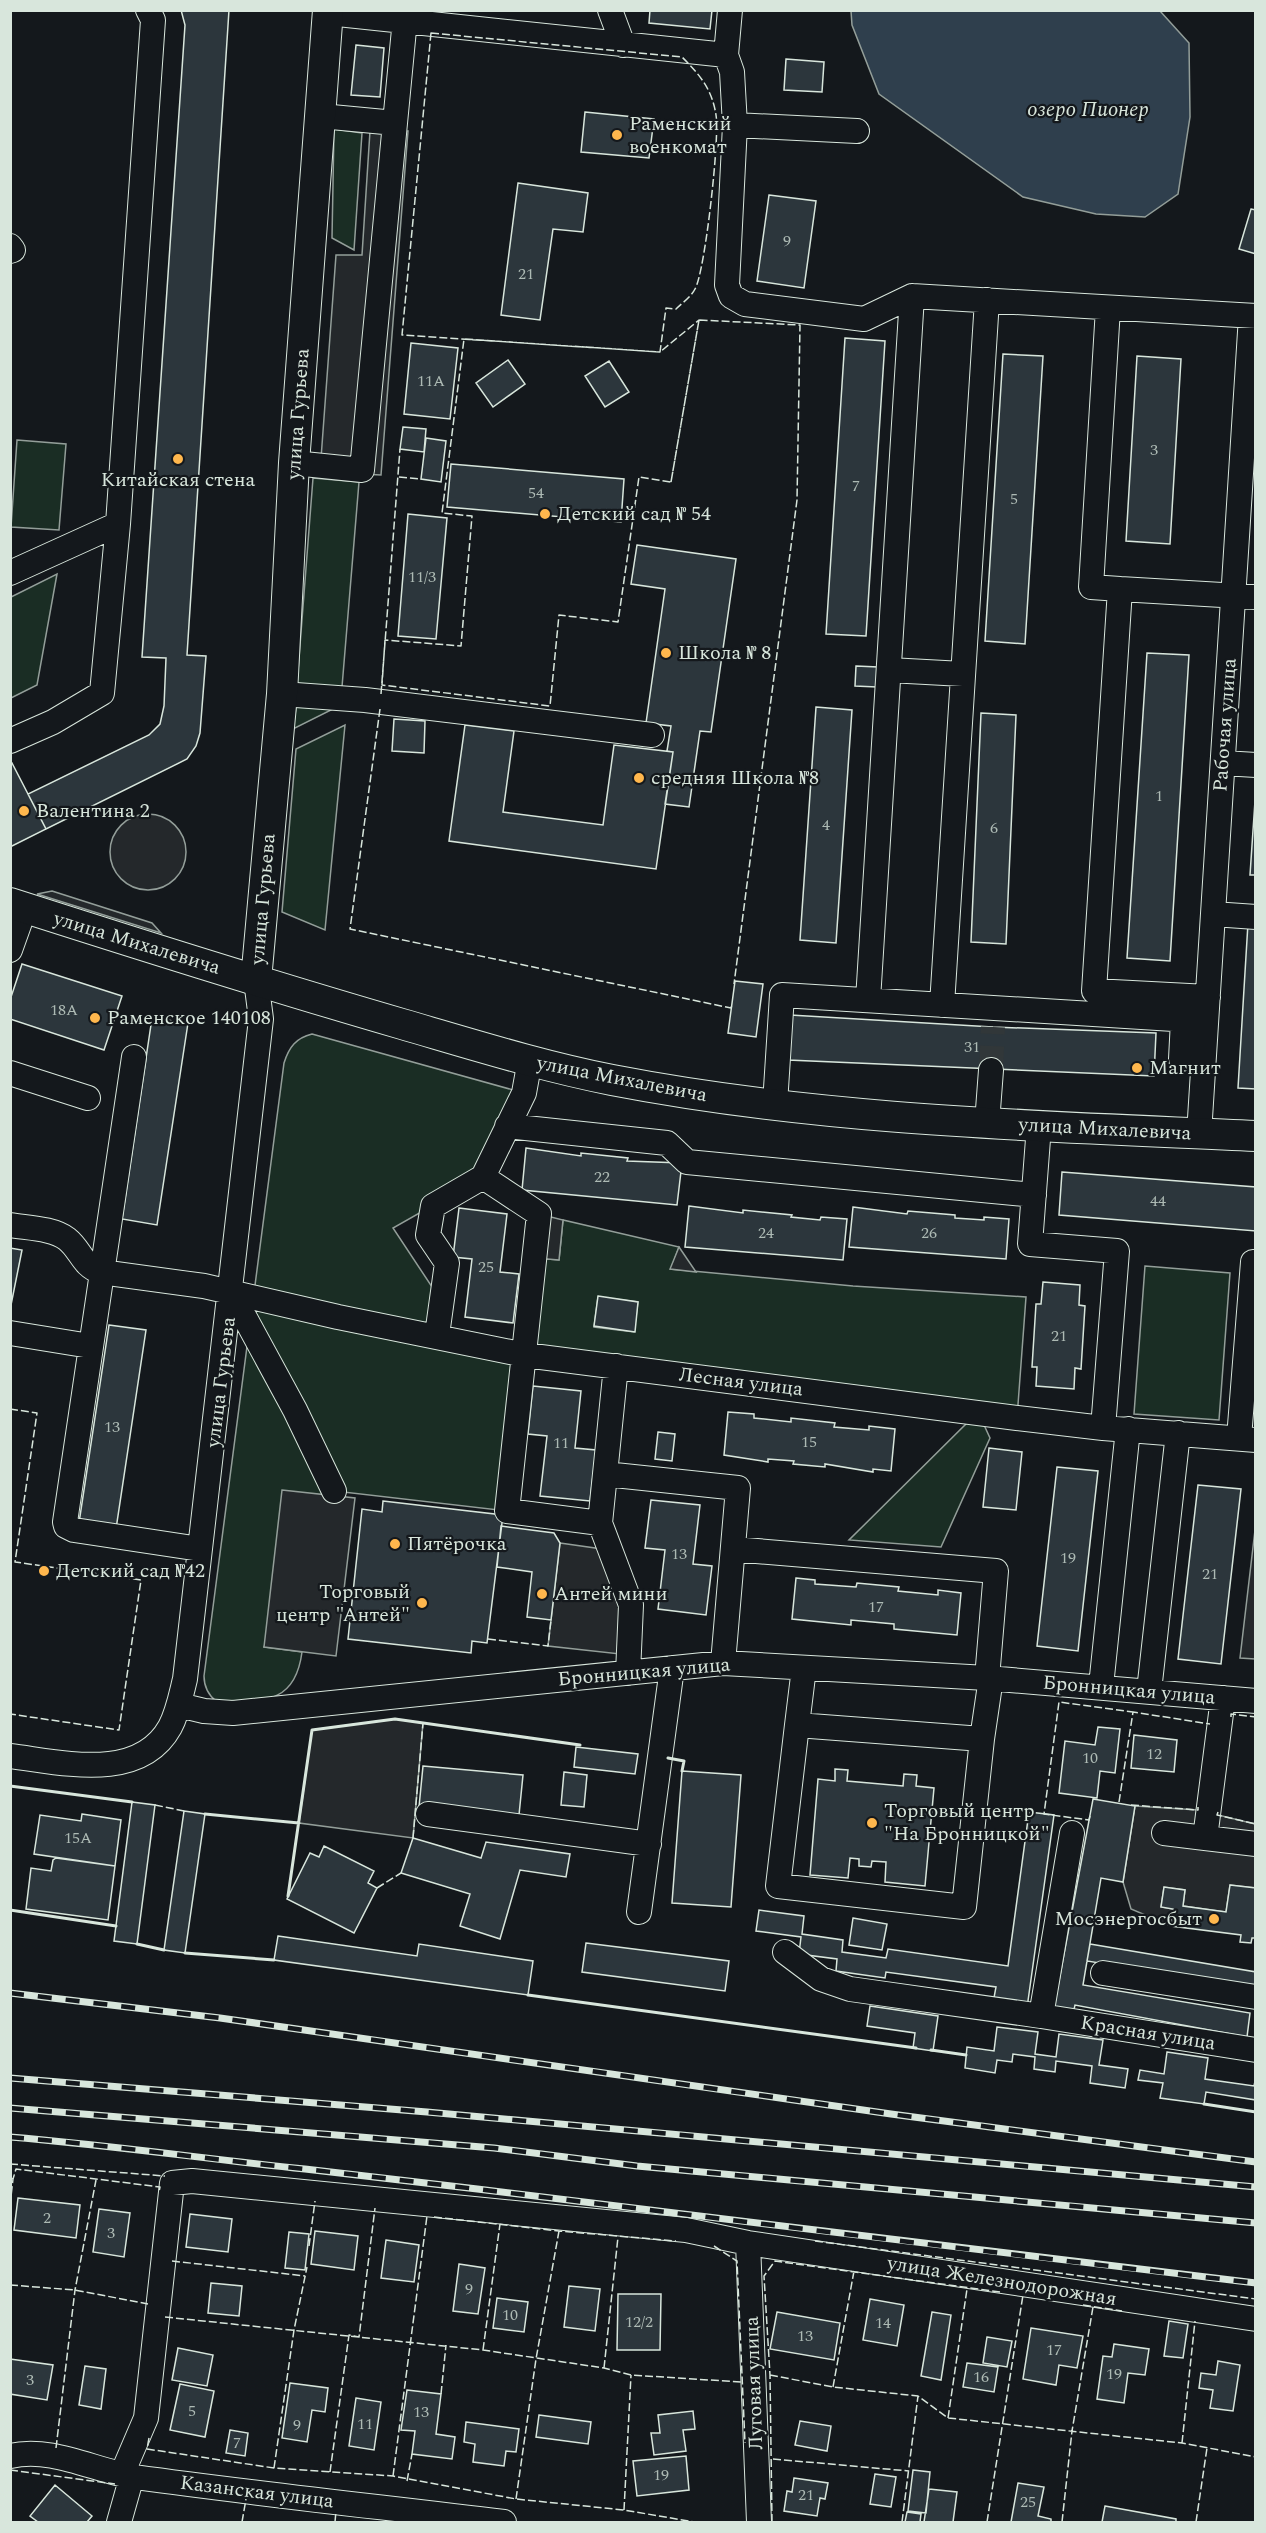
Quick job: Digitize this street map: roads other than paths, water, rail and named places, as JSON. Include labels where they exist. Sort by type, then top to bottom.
[{"type":"main road","name":"улица Гурьева","points":[[256,980],[282,694],[294,463],[328,12]]},
{"type":"main road","name":"улица Михалевича","points":[[18,906],[256,980],[530,1060],[609,1079],[740,1101],[987,1123],[1256,1136]]},
{"type":"street","points":[[10,741],[52,722],[102,693],[118,524],[153,20],[148,10]]},
{"type":"street","points":[[610,10],[623,45]]},
{"type":"street","points":[[730,10],[726,55],[732,72],[735,125],[728,285],[731,296],[745,304],[864,319],[912,296],[1253,316]]},
{"type":"street","points":[[328,12],[726,55]]},
{"type":"street","points":[[294,463],[362,470],[405,19]]},
{"type":"street","points":[[321,116],[395,123]]},
{"type":"street","points":[[735,125],[857,131]]},
{"type":"street","points":[[10,246],[13,250],[10,251]]},
{"type":"street","points":[[868,1000],[912,296]]},
{"type":"street","points":[[942,1005],[987,300]]},
{"type":"street","points":[[1108,308],[1091,587],[1244,596]]},
{"type":"street","name":"Рабочая улица","points":[[1199,1134],[1195,1020],[1208,997],[1223,763],[1244,596],[1253,316]]},
{"type":"street","points":[[10,573],[118,524]]},
{"type":"street","points":[[1120,589],[1095,991],[1208,997]]},
{"type":"street","points":[[889,670],[963,674]]},
{"type":"street","points":[[282,694],[366,700],[652,735]]},
{"type":"street","points":[[1223,763],[1256,765]]},
{"type":"street","points":[[10,950],[18,906]]},
{"type":"street","points":[[1213,914],[1256,916]]},
{"type":"street","name":"улица Гурьева","points":[[10,1756],[94,1766],[128,1760],[148,1750],[163,1736],[179,1705],[185,1679],[261,1019],[256,980]]},
{"type":"street","points":[[775,1104],[782,995],[942,1005],[994,1018],[1195,1020],[1181,1059]]},
{"type":"street","points":[[134,1057],[65,1518],[66,1526],[74,1530],[200,1549]]},
{"type":"street","points":[[437,1335],[447,1263],[428,1235],[433,1206],[483,1177],[524,1093],[530,1060]]},
{"type":"street","points":[[987,1123],[991,1070]]},
{"type":"street","points":[[10,1073],[88,1098]]},
{"type":"street","points":[[507,1126],[667,1143],[687,1162],[1034,1195]]},
{"type":"street","points":[[1039,1126],[1030,1244],[1117,1251],[1103,1428]]},
{"type":"street","points":[[483,1177],[539,1214],[507,1511],[600,1523]]},
{"type":"street","points":[[10,1225],[60,1235],[71,1243],[87,1265],[101,1272]]},
{"type":"street","points":[[1247,1439],[1253,1262]]},
{"type":"street","name":"Лесная улица","points":[[101,1272],[204,1286],[338,1317],[437,1335],[525,1355],[1103,1428],[1247,1439]]},
{"type":"street","points":[[231,1292],[295,1410],[334,1491]]},
{"type":"street","points":[[10,1333],[90,1346]]},
{"type":"street","points":[[616,1366],[600,1523],[631,1605],[628,1673]]},
{"type":"street","points":[[1101,1686],[1128,1429]]},
{"type":"street","points":[[1149,1691],[1178,1433]]},
{"type":"street","points":[[605,1474],[738,1488],[723,1663]]},
{"type":"street","points":[[733,1549],[996,1570],[989,1678],[964,1907],[778,1886],[804,1668]]},
{"type":"street","name":"Бронницкая улица","points":[[179,1705],[204,1711],[233,1713],[723,1663],[989,1678],[1256,1701]]},
{"type":"street","points":[[639,1912],[672,1668]]},
{"type":"street","points":[[1204,1838],[1223,1698]]},
{"type":"street","points":[[797,1725],[982,1739]]},
{"type":"street","points":[[428,1814],[649,1844]]},
{"type":"street","points":[[1041,2016],[1072,1833]]},
{"type":"street","points":[[1164,1833],[1256,1844]]},
{"type":"street","name":"Красная улица","points":[[785,1952],[821,1979],[850,1989],[1256,2050]]},
{"type":"street","points":[[1103,1973],[1256,1997]]},
{"type":"street","name":"улица Железнодорожная","points":[[132,2476],[125,2467],[146,2418],[172,2183],[192,2181],[663,2227],[748,2243],[1256,2319]]},
{"type":"street","name":"Луговая улица","points":[[748,2243],[759,2523]]},
{"type":"street","name":"Казанская улица","points":[[10,2456],[26,2454],[47,2456],[132,2476],[504,2523]]},
{"type":"street","points":[[119,2523],[132,2476]]},
{"type":"water","name":"озеро Пионер","points":[[851,11],[1160,11],[1189,43],[1190,117],[1178,194],[1145,217],[1096,214],[1023,197],[879,94],[852,25]]},
{"type":"tunnel","points":[[991,1070],[993,1027]]},
{"type":"railway","points":[[10,1993],[220,2018],[891,2114],[1256,2162]]},
{"type":"railway","points":[[10,2078],[427,2112],[1256,2187]]},
{"type":"railway","points":[[10,2108],[494,2148],[637,2166],[1256,2223]]},
{"type":"railway","points":[[10,2137],[424,2183],[1256,2283]]},
{"type":"place","name":"Раменский военкомат","points":[[617,135]]},
{"type":"place","name":"Китайская стена","points":[[178,459]]},
{"type":"place","name":"Детский сад № 54","points":[[545,514]]},
{"type":"place","name":"Школа № 8","points":[[666,653]]},
{"type":"place","name":"средняя Школа №8","points":[[639,778]]},
{"type":"place","name":"Валентина 2","points":[[24,811]]},
{"type":"place","name":"Раменское 140108","points":[[95,1018]]},
{"type":"place","name":"Магнит","points":[[1137,1068]]},
{"type":"place","name":"Пятёрочка","points":[[395,1544]]},
{"type":"place","name":"Детский сад №42","points":[[44,1571]]},
{"type":"place","name":"Антей мини","points":[[542,1594]]},
{"type":"place","name":"Торговый центр \"Антей\"","points":[[422,1603]]},
{"type":"place","name":"Торговый центр \"На Бронницкой\"","points":[[872,1823]]},
{"type":"place","name":"Мосэнергосбыт","points":[[1214,1919]]}]
